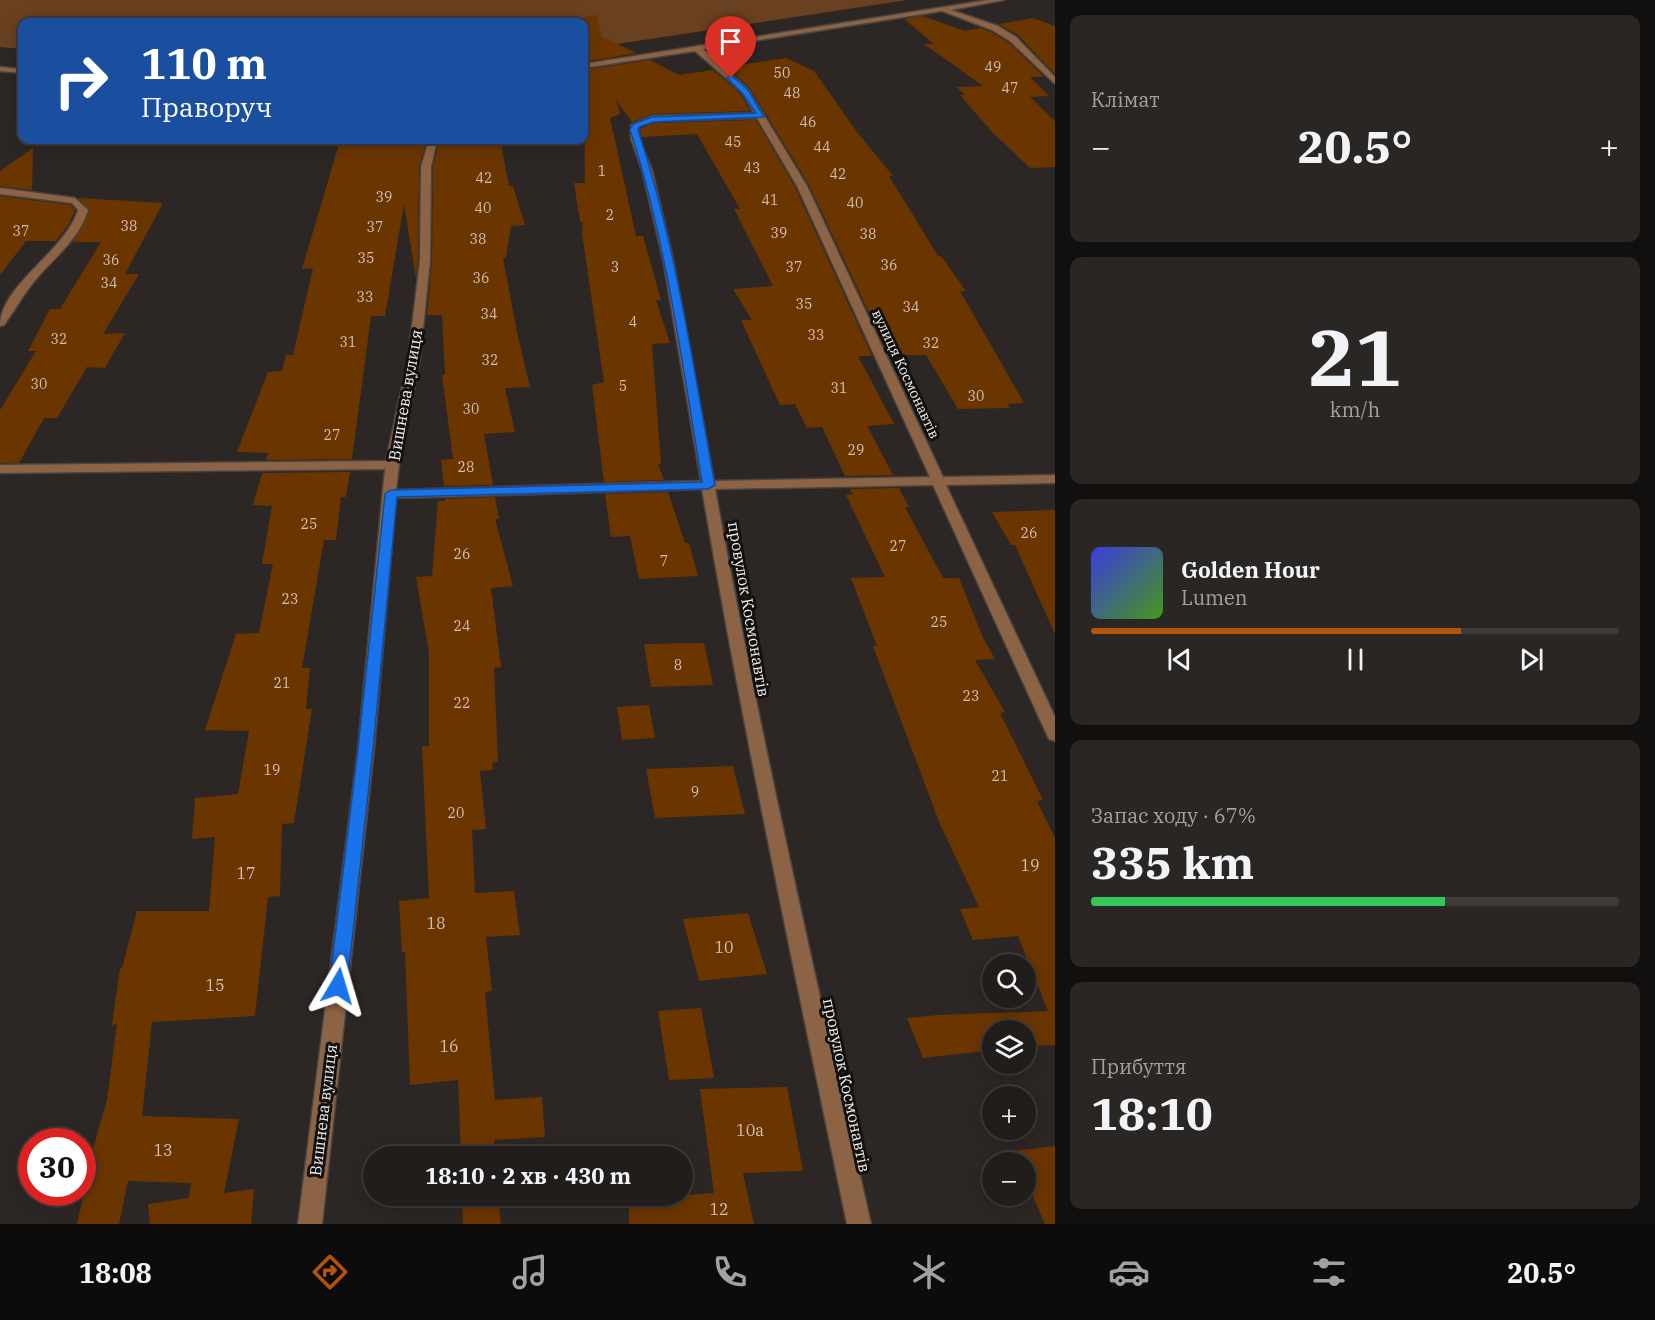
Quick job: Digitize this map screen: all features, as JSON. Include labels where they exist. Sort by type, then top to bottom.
[{"type":"street","points":[[588,65],[1001,0]]},
{"type":"street","points":[[942,9],[995,28],[1013,39],[1055,82]]},
{"type":"street","name":"вулиця Космонавтів","points":[[697,48],[745,91],[802,186],[1055,735]]},
{"type":"street","points":[[0,69],[18,71]]},
{"type":"street","name":"провулок Космонавтів","points":[[761,115],[652,119],[635,125],[634,130],[647,170],[668,259],[730,611],[775,839],[859,1224]]},
{"type":"street","name":"Вишнева вулиця","points":[[310,1224],[366,749],[392,465],[414,359],[425,260],[426,167],[432,144]]},
{"type":"street","points":[[0,191],[75,201],[83,210],[80,223],[67,242],[32,277],[0,323]]},
{"type":"street","points":[[0,469],[392,465]]},
{"type":"street","points":[[391,494],[708,485],[1055,479]]},
{"type":"shaded area","points":[[0,0],[907,0],[588,48],[588,18],[18,18],[18,49],[0,47]]},
{"type":"building","points":[[597,15],[601,36],[636,53],[588,61],[588,18],[584,17]]},
{"type":"building","points":[[922,16],[965,31],[980,28],[991,32],[1009,43],[1044,77],[1030,77],[1049,96],[1030,97],[1055,121],[1055,167],[1030,168],[991,131],[960,95],[965,95],[957,87],[983,86],[924,44],[934,44],[904,19]]},
{"type":"building","points":[[1033,18],[1055,26],[1055,74],[1018,35],[999,24]]},
{"type":"building","points":[[786,58],[814,71],[857,132],[893,176],[889,176],[938,256],[941,256],[966,291],[960,291],[1024,403],[1007,404],[1010,408],[958,409],[926,355],[889,355],[809,185],[750,88],[727,67]]},
{"type":"building","points":[[650,60],[679,75],[713,70],[740,93],[750,111],[652,114],[632,122],[616,100],[620,114],[610,118],[636,236],[643,236],[661,300],[656,300],[670,343],[652,344],[661,464],[658,464],[664,480],[604,482],[592,385],[604,382],[582,234],[583,222],[580,222],[574,183],[585,183],[585,144],[588,144],[588,69]]},
{"type":"building","points":[[756,120],[795,187],[872,356],[858,356],[894,424],[867,426],[893,475],[845,476],[822,427],[807,428],[795,404],[780,405],[741,320],[752,320],[733,289],[773,286],[734,209],[740,209],[697,134],[641,137],[641,128],[653,123]]},
{"type":"building","points":[[339,144],[426,144],[419,167],[416,278],[404,204],[385,316],[371,316],[352,459],[266,460],[268,453],[237,452],[268,372],[282,371],[286,355],[293,355],[313,268],[302,269]]},
{"type":"building","points":[[438,144],[501,144],[509,186],[513,186],[525,225],[511,226],[506,258],[503,258],[530,387],[505,388],[515,432],[484,434],[493,485],[444,486],[441,460],[453,459],[442,375],[445,375],[442,315],[427,315],[432,260],[433,167]]},
{"type":"building","points":[[33,148],[32,190],[0,186],[0,171]]},
{"type":"building","points":[[0,196],[71,205],[75,210],[69,224],[56,241],[26,241],[0,275]]},
{"type":"building","points":[[78,198],[163,203],[125,274],[139,274],[103,334],[125,333],[105,368],[87,367],[57,418],[44,418],[19,463],[0,463],[0,410],[36,351],[28,351],[50,309],[60,309],[101,242],[73,242],[90,211]]},
{"type":"building","points":[[350,472],[346,497],[341,497],[336,540],[324,540],[302,668],[310,668],[306,709],[312,709],[294,823],[282,824],[280,896],[268,897],[255,1016],[152,1022],[142,1116],[239,1119],[224,1193],[254,1189],[251,1224],[150,1224],[148,1204],[189,1198],[191,1183],[128,1181],[119,1224],[77,1224],[81,1206],[96,1206],[96,1138],[107,1100],[117,1024],[112,1025],[120,968],[122,968],[137,911],[209,911],[215,837],[192,839],[195,798],[238,794],[249,731],[205,730],[236,634],[259,633],[273,564],[262,564],[272,506],[253,505],[262,473]]},
{"type":"building","points":[[899,488],[909,507],[905,507],[943,578],[959,578],[983,638],[995,659],[975,660],[1005,712],[1000,713],[1043,800],[1037,801],[1055,838],[1055,1045],[1036,1046],[1036,1020],[982,1020],[982,1051],[923,1058],[907,1018],[1048,1011],[1036,981],[1036,954],[1025,954],[1018,936],[973,940],[960,909],[979,907],[940,824],[873,646],[877,646],[851,578],[885,577],[846,495],[853,494],[850,489]]},
{"type":"building","points":[[668,492],[685,543],[689,543],[698,576],[639,579],[630,536],[611,537],[605,494]]},
{"type":"building","points":[[495,497],[499,519],[495,519],[513,586],[491,588],[501,667],[494,668],[498,762],[492,763],[493,770],[480,771],[486,829],[472,830],[475,893],[514,891],[520,935],[486,937],[492,991],[485,992],[495,1100],[542,1097],[545,1137],[494,1140],[494,1146],[461,1146],[458,1080],[410,1085],[405,952],[402,952],[399,901],[429,898],[422,746],[429,746],[429,653],[416,577],[432,576],[438,501],[445,501],[445,499]]},
{"type":"building","points":[[1055,510],[1055,634],[1015,545],[1011,545],[992,512]]},
{"type":"building","points":[[704,643],[713,685],[651,687],[644,644]]},
{"type":"building","points":[[649,705],[655,738],[622,740],[617,707]]},
{"type":"building","points":[[733,766],[745,814],[655,818],[646,769]]},
{"type":"building","points":[[748,913],[767,974],[699,981],[683,919]]},
{"type":"building","points":[[701,1008],[714,1078],[669,1080],[658,1011]]},
{"type":"building","points":[[787,1087],[803,1171],[743,1173],[754,1224],[629,1224],[629,1206],[693,1206],[693,1194],[714,1193],[700,1089]]},
{"type":"building","points":[[1055,1146],[1055,1224],[1045,1224],[1036,1203],[1036,1152],[1014,1151]]},
{"type":"building","points":[[462,1206],[499,1206],[501,1224],[463,1224]]},
{"type":"route","points":[[338,986],[366,749],[391,494],[708,485],[668,259],[647,170],[635,139],[634,130],[635,125],[652,119],[761,115],[745,91],[731,78]]}]
